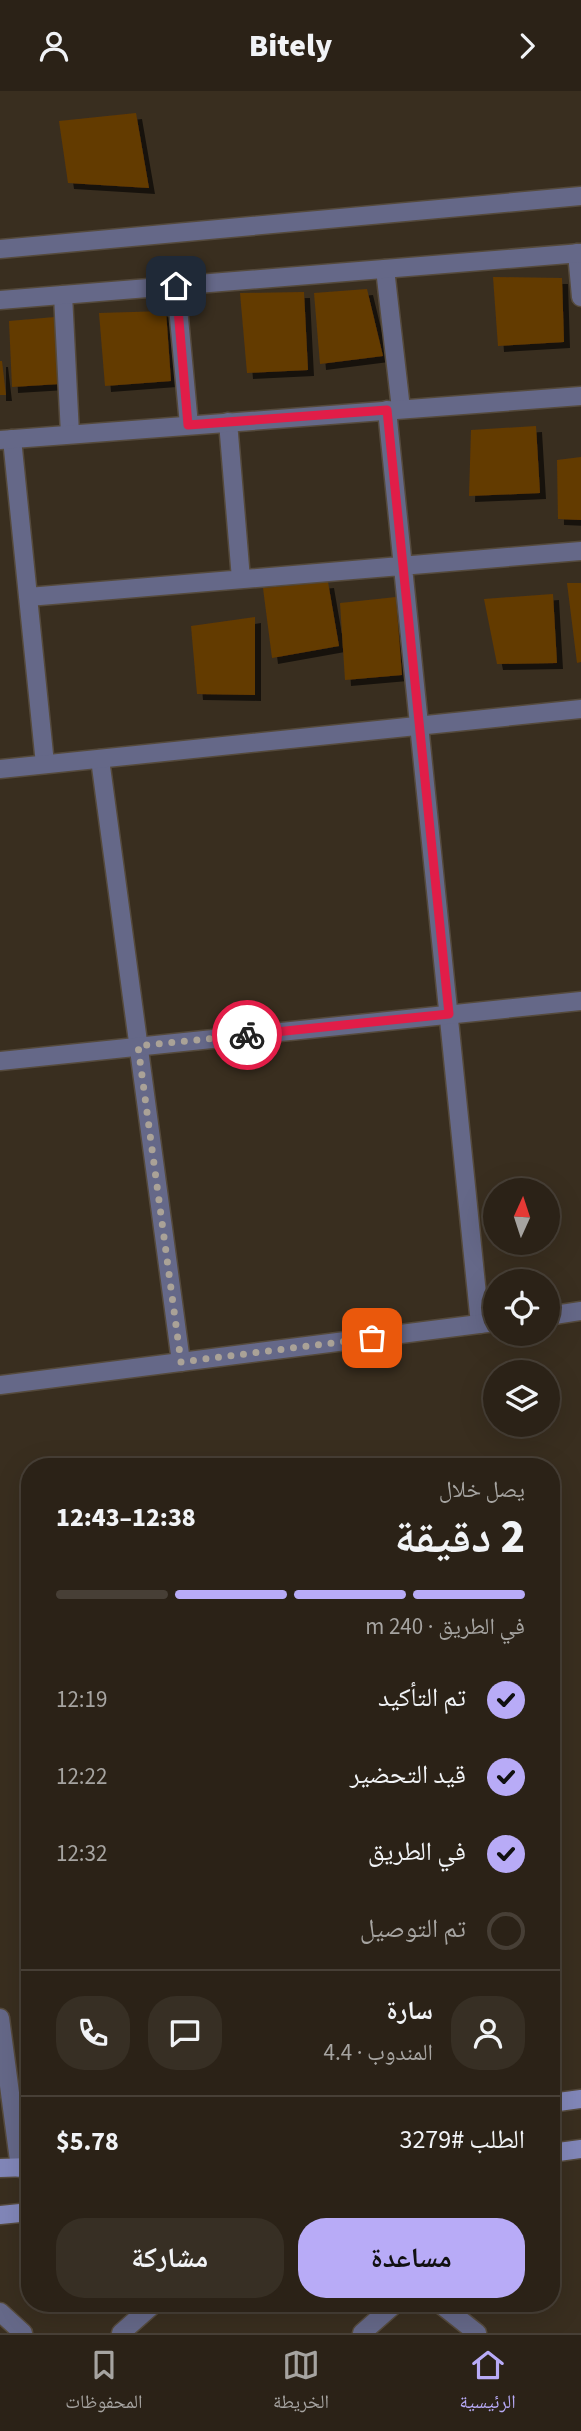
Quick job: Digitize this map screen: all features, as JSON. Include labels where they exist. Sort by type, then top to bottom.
[{"type":"main road","points":[[560,2102],[581,2099]]},
{"type":"main road","points":[[560,2152],[581,2149]]},
{"type":"main road","points":[[0,2168],[21,2167]]},
{"type":"main road","points":[[0,2215],[21,2213]]},
{"type":"street","points":[[0,249],[581,196]]},
{"type":"street","points":[[0,300],[579,253],[581,297]]},
{"type":"street","points":[[385,269],[403,566],[449,1014],[483,1283]]},
{"type":"street","points":[[176,286],[188,425]]},
{"type":"street","points":[[63,295],[70,434]]},
{"type":"street","points":[[46,764],[29,597],[6,439],[581,396]]},
{"type":"street","points":[[228,422],[241,579]]},
{"type":"street","points":[[29,597],[581,551]]},
{"type":"street","points":[[0,769],[581,709]]},
{"type":"street","points":[[100,758],[181,1362]]},
{"type":"street","points":[[0,1061],[581,1001]]},
{"type":"street","points":[[560,1314],[581,1311]]},
{"type":"street","points":[[0,1385],[483,1324]]},
{"type":"street","points":[[0,2018],[21,2143]]},
{"type":"street","points":[[0,2312],[23,2333]]},
{"type":"street","points":[[121,2333],[145,2312]]},
{"type":"street","points":[[362,2333],[386,2312]]},
{"type":"street","points":[[450,2312],[477,2333]]},
{"type":"building","points":[[136,113],[149,188],[68,183],[59,121]]},
{"type":"building","points":[[493,277],[562,278],[564,342],[498,346]]},
{"type":"building","points":[[367,289],[383,356],[320,364],[314,293]]},
{"type":"building","points":[[304,292],[308,370],[247,373],[240,293]]},
{"type":"building","points":[[166,311],[171,381],[105,386],[99,313]]},
{"type":"building","points":[[55,317],[60,384],[12,387],[9,321]]},
{"type":"building","points":[[2,361],[6,395],[0,395]]},
{"type":"building","points":[[536,426],[540,493],[469,496],[471,430]]},
{"type":"building","points":[[581,457],[581,520],[558,519],[557,460]]},
{"type":"building","points":[[328,582],[339,646],[272,658],[263,588]]},
{"type":"building","points":[[567,583],[581,583],[581,662],[577,663]]},
{"type":"building","points":[[553,594],[557,663],[497,664],[484,599]]},
{"type":"building","points":[[396,597],[402,675],[345,680],[340,603]]},
{"type":"building","points":[[255,617],[255,695],[197,694],[191,626]]},
{"type":"way so far","points":[[247,1035],[138,1046],[181,1362],[372,1338]]},
{"type":"route","points":[[176,286],[188,425],[387,410],[449,1014],[247,1035]]}]
